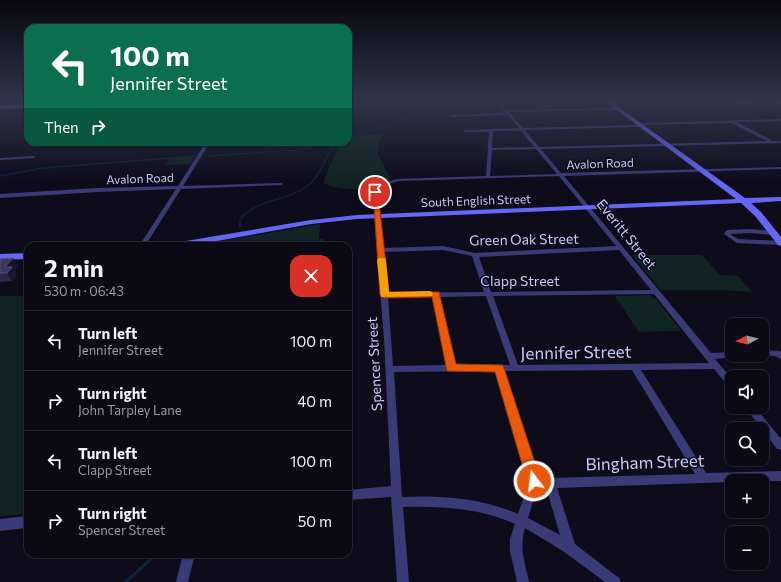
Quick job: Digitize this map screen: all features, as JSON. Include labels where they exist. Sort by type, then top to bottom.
[{"type":"street","points":[[465,131],[565,128]]},
{"type":"street","points":[[644,128],[742,200],[758,214],[781,243]]},
{"type":"street","points":[[745,128],[781,147]]},
{"type":"street","points":[[488,177],[491,130]]},
{"type":"street","name":"Everitt Street","points":[[522,130],[621,248],[725,377]]},
{"type":"street","points":[[490,149],[781,142]]},
{"type":"street","points":[[145,242],[205,146]]},
{"type":"street","points":[[0,159],[33,158]]},
{"type":"street","name":"Avalon Road","points":[[419,178],[781,168]]},
{"type":"street","name":"Spencer Street","points":[[403,582],[381,250],[375,192],[383,184],[398,180],[419,178]]},
{"type":"street","name":"Avalon Road","points":[[0,196],[179,187],[281,184]]},
{"type":"street","name":"South English Street","points":[[197,242],[323,220],[378,216],[781,199]]},
{"type":"street","points":[[773,233],[749,231],[728,232],[727,234],[738,241],[781,243]]},
{"type":"street","name":"Green Oak Street","points":[[381,250],[443,248],[475,255],[621,248]]},
{"type":"street","points":[[475,255],[515,368]]},
{"type":"street","points":[[0,257],[24,256]]},
{"type":"street","name":"Clapp Street","points":[[384,295],[656,292]]},
{"type":"street","points":[[436,294],[451,368]]},
{"type":"street","points":[[769,353],[777,353],[781,356]]},
{"type":"street","points":[[708,356],[725,355]]},
{"type":"street","name":"Jennifer Street","points":[[389,369],[716,366]]},
{"type":"street","points":[[635,367],[703,478]]},
{"type":"street","points":[[499,368],[534,481],[516,539],[516,551],[523,582]]},
{"type":"street","points":[[757,414],[777,436],[781,446]]},
{"type":"street","name":"Bingham Street","points":[[534,481],[550,483],[781,476]]},
{"type":"street","points":[[550,483],[570,548]]},
{"type":"street","points":[[352,495],[397,496],[477,506],[501,513],[543,531],[588,560],[615,582]]},
{"type":"street","points":[[0,525],[24,522]]},
{"type":"street","points":[[182,582],[188,558]]},
{"type":"green space","points":[[365,134],[386,134],[380,139],[377,153],[391,179],[377,183],[369,190],[340,188],[323,183],[340,146],[352,146],[352,136]]},
{"type":"green space","points":[[197,155],[190,164],[165,165],[170,158]]},
{"type":"green space","points":[[320,224],[319,239],[324,239],[324,242],[216,242]]},
{"type":"green space","points":[[632,255],[702,255],[720,275],[738,276],[752,292],[723,290],[661,290]]},
{"type":"green space","points":[[649,295],[656,299],[681,331],[639,332],[615,296]]},
{"type":"green space","points":[[0,296],[24,296],[24,514],[0,516]]},
{"type":"building","points":[[13,258],[5,267],[12,267],[7,273],[0,273],[0,259]]},
{"type":"waterway","points":[[352,134],[381,128]]},
{"type":"waterway","points":[[232,155],[295,150],[312,146]]},
{"type":"waterway","points":[[328,155],[334,146]]},
{"type":"waterway","points":[[232,155],[241,154]]},
{"type":"waterway","points":[[240,227],[240,219],[256,207],[292,194],[309,185],[318,175],[328,154]]},
{"type":"waterway","points":[[226,155],[232,155]]},
{"type":"waterway","points":[[209,156],[232,155]]},
{"type":"waterway","points":[[0,176],[43,168],[196,156]]},
{"type":"waterway","points":[[126,582],[152,558]]},
{"type":"slow traffic","points":[[382,260],[384,295],[429,294]]},
{"type":"route","points":[[375,192],[384,295],[436,294],[451,368],[499,368],[534,481]]}]
